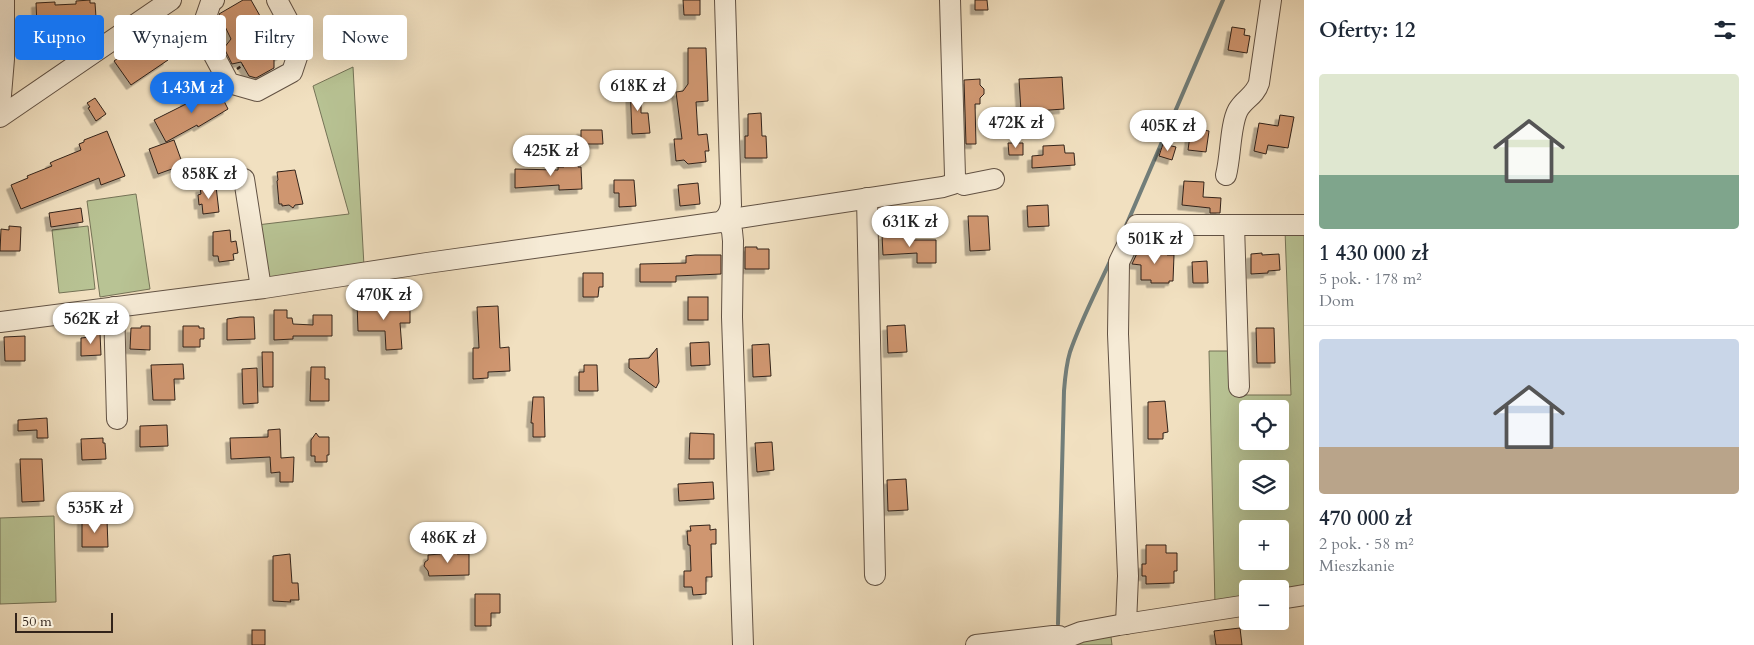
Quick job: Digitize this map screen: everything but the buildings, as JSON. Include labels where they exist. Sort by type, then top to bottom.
[{"type":"street","points":[[0,107],[3,69],[4,0]]},
{"type":"street","points":[[0,116],[171,0]]},
{"type":"street","points":[[214,0],[211,2],[202,31],[229,82],[257,91],[292,72],[301,45],[277,0]]},
{"type":"street","points":[[0,322],[261,288],[427,263],[715,224],[726,218],[729,213],[730,198],[725,0]]},
{"type":"street","points":[[950,0],[956,181]]},
{"type":"street","points":[[1226,175],[1235,120],[1239,109],[1256,91],[1259,83],[1271,0]]},
{"type":"street","points":[[244,179],[261,288]]},
{"type":"street","points":[[956,181],[964,184],[994,179]]},
{"type":"street","points":[[726,218],[732,219],[943,187],[956,181]]},
{"type":"street","points":[[867,198],[875,575]]},
{"type":"street","points":[[726,218],[732,232],[733,241],[732,317],[743,645]]},
{"type":"street","points":[[1126,624],[1128,576],[1118,334],[1119,262],[1138,225],[1304,224]]},
{"type":"street","points":[[1234,225],[1239,387]]},
{"type":"street","points":[[114,307],[117,420]]},
{"type":"street","points":[[1289,598],[1304,595]]},
{"type":"street","points":[[976,645],[1053,636],[1059,636],[1063,639],[1080,632],[1239,606]]},
{"type":"green space","points":[[353,67],[364,266],[271,280],[264,277],[257,225],[349,214],[313,86]]},
{"type":"green space","points":[[136,194],[150,289],[100,297],[87,201]]},
{"type":"green space","points":[[88,226],[95,289],[59,293],[52,230]]},
{"type":"green space","points":[[1285,230],[1304,230],[1304,592],[1289,595],[1289,580],[1239,580],[1239,602],[1215,605],[1209,351],[1235,351],[1235,395],[1291,395]]},
{"type":"green space","points":[[54,516],[56,602],[0,604],[0,518]]},
{"type":"green space","points":[[1110,629],[1112,645],[1067,645]]},
{"type":"waterway","points":[[1125,228],[1223,0]]},
{"type":"waterway","points":[[1058,624],[1066,372],[1074,340],[1111,259]]}]
